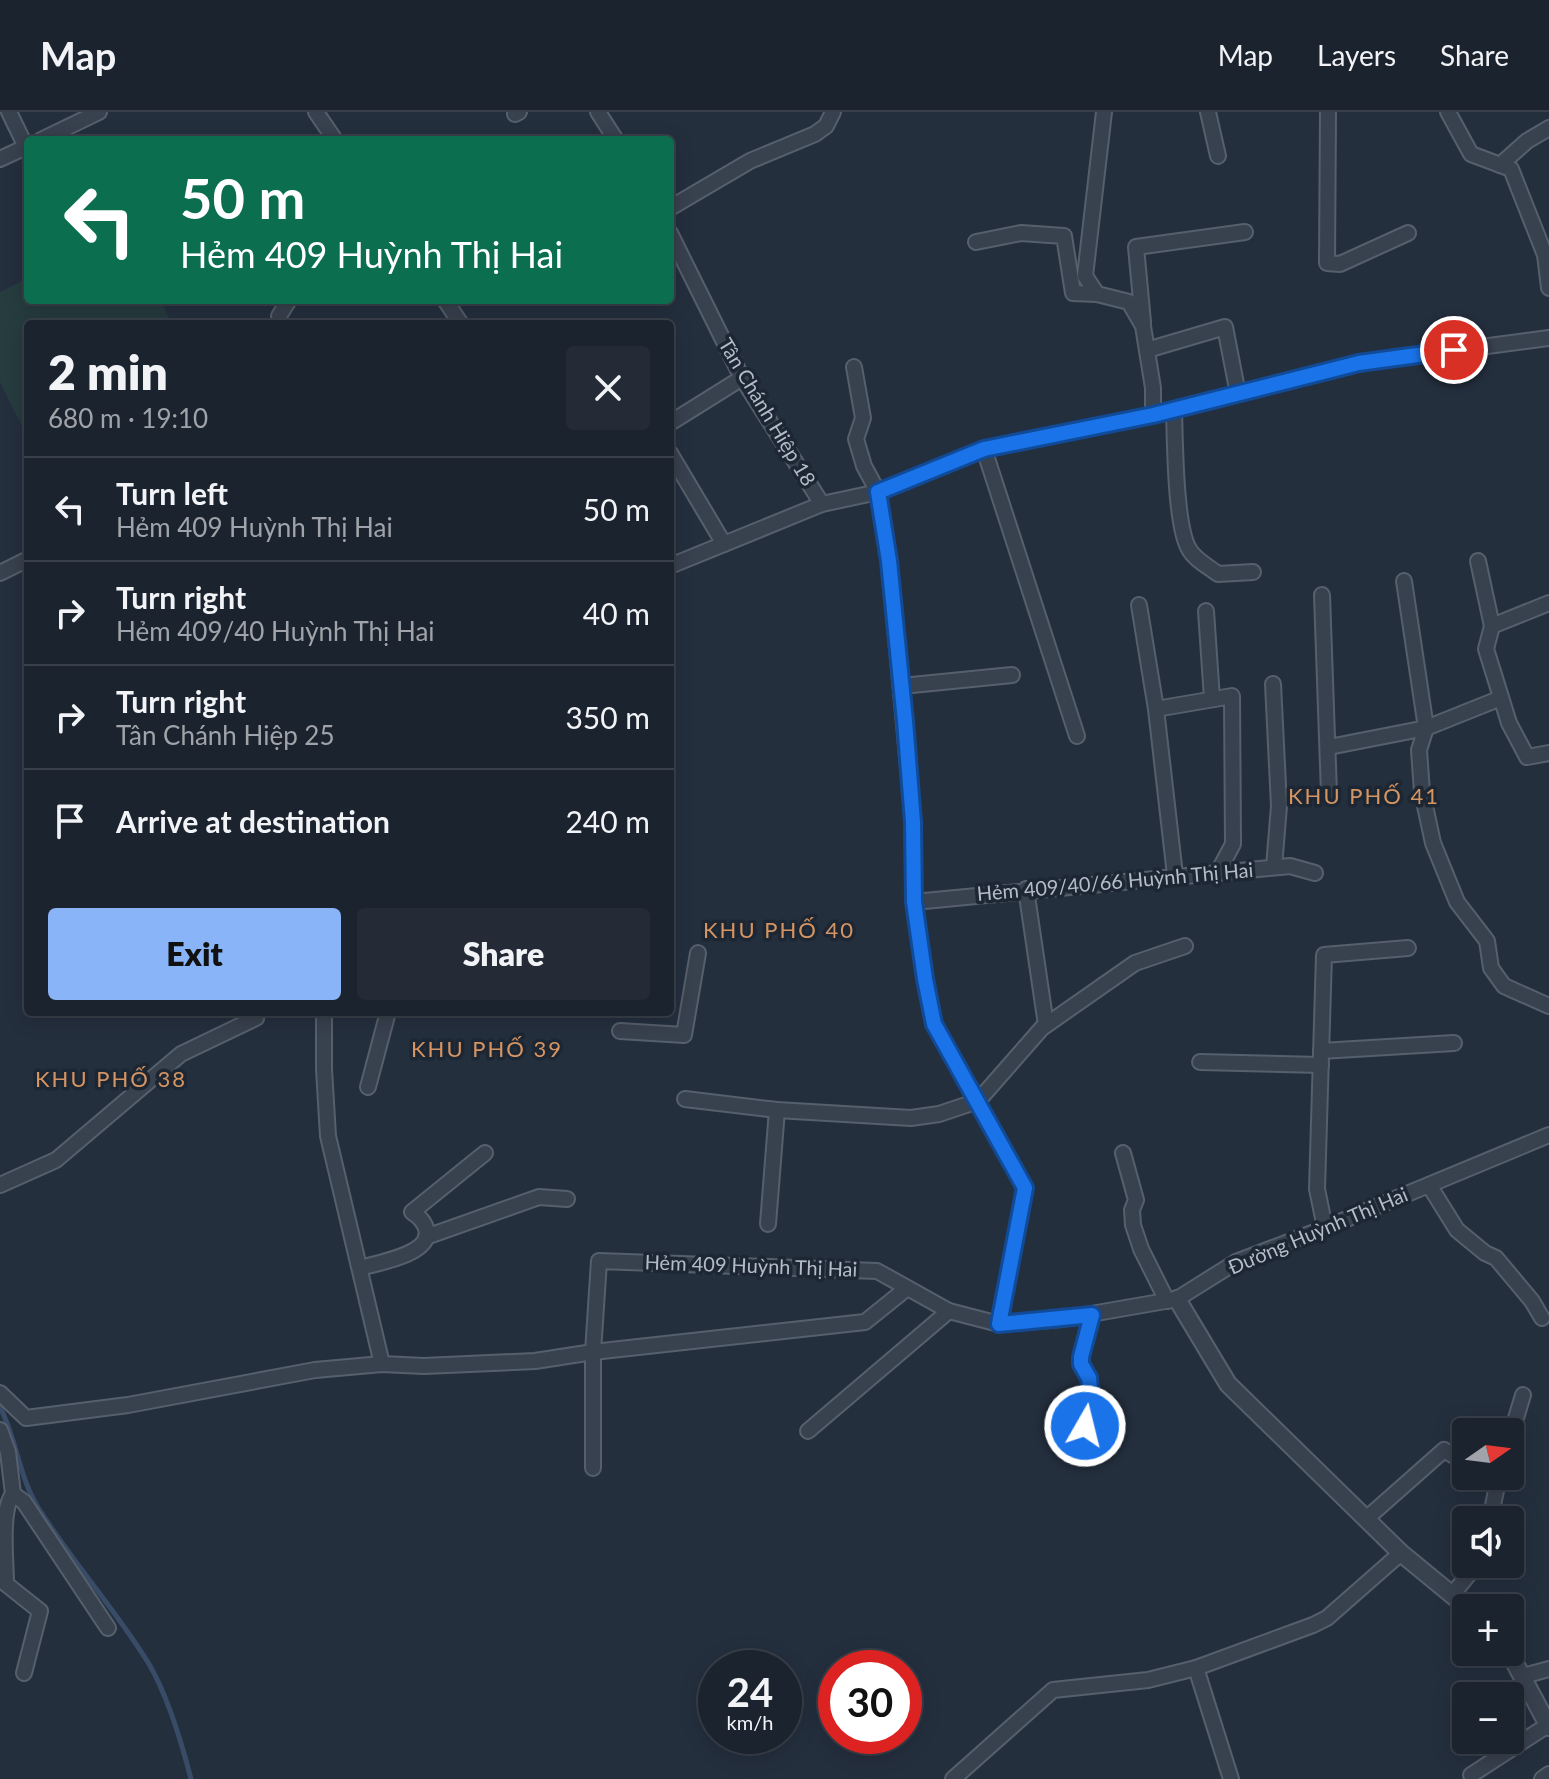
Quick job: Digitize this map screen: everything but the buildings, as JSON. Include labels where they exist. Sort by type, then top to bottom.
[{"type":"street","points":[[9,112],[24,140]]},
{"type":"street","points":[[49,136],[99,112]]},
{"type":"street","points":[[316,112],[332,136]]},
{"type":"street","points":[[598,112],[613,136]]},
{"type":"street","points":[[674,206],[750,161],[815,134],[826,126],[833,112]]},
{"type":"street","points":[[1097,294],[1085,276],[1104,112]]},
{"type":"street","points":[[1208,112],[1218,156]]},
{"type":"street","points":[[1328,112],[1327,263],[1340,264],[1408,233]]},
{"type":"street","points":[[1448,112],[1471,154],[1511,169],[1545,255],[1549,288]]},
{"type":"street","points":[[1500,165],[1527,141],[1549,128]]},
{"type":"street","points":[[0,159],[24,147]]},
{"type":"street","points":[[1153,415],[1153,388],[1143,326],[1136,247],[1245,232]]},
{"type":"street","points":[[976,242],[1021,233],[1064,236],[1073,293],[1097,294],[1129,302],[1143,326]]},
{"type":"street","name":"Tân Chánh Hiệp 18","points":[[674,241],[742,378],[822,504]]},
{"type":"street","points":[[279,316],[286,304]]},
{"type":"street","points":[[1147,350],[1225,327],[1238,394]]},
{"type":"street","points":[[674,564],[822,504],[878,492],[984,449],[1153,415],[1359,363],[1549,338]]},
{"type":"street","points":[[854,367],[863,418],[856,439],[864,466],[878,492],[889,561],[913,822],[914,902],[934,1024],[1025,1188],[999,1324]]},
{"type":"street","points":[[674,420],[742,378]]},
{"type":"street","points":[[1174,410],[1182,524],[1189,550],[1218,574],[1253,572]]},
{"type":"street","points":[[984,449],[1077,736]]},
{"type":"street","points":[[674,460],[724,544]]},
{"type":"street","points":[[0,572],[24,561]]},
{"type":"street","points":[[1478,561],[1492,626],[1486,649],[1509,723],[1527,757],[1549,753]]},
{"type":"street","points":[[1404,581],[1426,728],[1419,750],[1422,792],[1433,843],[1457,902],[1487,941],[1491,968],[1504,986],[1549,1006]]},
{"type":"street","points":[[1322,595],[1329,794]]},
{"type":"street","points":[[1492,626],[1549,603]]},
{"type":"street","points":[[1139,605],[1156,709],[1175,875]]},
{"type":"street","points":[[1206,611],[1212,699]]},
{"type":"street","points":[[902,686],[1012,675]]},
{"type":"street","points":[[1273,684],[1279,806],[1274,867]]},
{"type":"street","points":[[1156,709],[1232,696],[1233,844],[1218,872]]},
{"type":"street","points":[[1329,747],[1426,728],[1501,698]]},
{"type":"street","name":"Hẻm 409/40/66 Huỳnh Thị Hai","points":[[914,902],[1274,867],[1290,866],[1315,873]]},
{"type":"street","points":[[1026,889],[1046,1025]]},
{"type":"street","points":[[685,1099],[777,1110],[911,1118],[939,1114],[978,1101],[1046,1025],[1135,963],[1185,946]]},
{"type":"street","points":[[1325,1228],[1317,1189],[1324,955],[1408,948]]},
{"type":"street","points":[[620,1031],[684,1035],[698,953]]},
{"type":"street","points":[[0,1185],[56,1160],[181,1054],[256,1016]]},
{"type":"street","points":[[324,1016],[328,1136],[382,1364]]},
{"type":"street","points":[[368,1087],[387,1016]]},
{"type":"street","points":[[1200,1062],[1321,1058],[1454,1043]]},
{"type":"street","points":[[768,1224],[777,1110]]},
{"type":"street","name":"Đường Huỳnh Thị Hai","points":[[1172,1300],[1236,1262],[1549,1135]]},
{"type":"street","points":[[360,1268],[419,1249],[426,1237],[424,1222],[412,1212],[485,1153]]},
{"type":"street","points":[[1123,1153],[1136,1200],[1132,1210],[1133,1225],[1141,1249],[1228,1384],[1401,1553],[1452,1595]]},
{"type":"street","points":[[1429,1185],[1457,1230],[1496,1258],[1532,1301],[1542,1318]]},
{"type":"street","points":[[426,1237],[539,1197],[567,1199]]},
{"type":"street","name":"Hẻm 409 Huỳnh Thị Hai","points":[[593,1352],[599,1261],[877,1271],[949,1311],[999,1324],[1092,1315],[1172,1300]]},
{"type":"street","points":[[0,1393],[26,1418],[128,1405],[315,1370],[382,1364],[424,1366],[535,1361],[865,1322],[906,1289]]},
{"type":"street","points":[[808,1431],[949,1311]]},
{"type":"street","points":[[1085,1426],[1091,1396],[1089,1378],[1081,1364],[1081,1357],[1092,1315]]},
{"type":"street","points":[[593,1352],[593,1468]]},
{"type":"street","points":[[1516,1418],[1523,1395]]},
{"type":"street","points":[[0,1430],[8,1452],[13,1494],[24,1502],[108,1628]]},
{"type":"street","points":[[1366,1519],[1444,1450],[1452,1455]]},
{"type":"street","points":[[13,1494],[7,1499],[4,1513],[6,1584],[40,1611],[24,1673]]},
{"type":"street","points":[[953,1779],[1053,1690],[1148,1680],[1196,1668],[1327,1618],[1401,1553]]},
{"type":"street","points":[[1453,1594],[1466,1578]]},
{"type":"street","points":[[1471,1775],[1549,1726],[1517,1666]]},
{"type":"street","points":[[1196,1668],[1231,1779]]},
{"type":"street","points":[[1523,1676],[1549,1669]]},
{"type":"street","points":[[1542,1779],[1549,1774]]},
{"type":"green space","points":[[24,280],[24,304],[162,304],[170,320],[24,320],[24,430],[0,382],[0,292]]},
{"type":"waterway","points":[[0,1407],[32,1497],[156,1676],[191,1779]]},
{"type":"district","name":"KHU PHỐ 41","points":[[1364,796]]},
{"type":"district","name":"KHU PHỐ 40","points":[[779,930]]},
{"type":"district","name":"KHU PHỐ 39","points":[[487,1049]]},
{"type":"district","name":"KHU PHỐ 38","points":[[111,1079]]},
{"type":"route","points":[[1085,1426],[1091,1396],[1089,1378],[1081,1364],[1081,1357],[1092,1315],[999,1324],[1025,1188],[934,1024],[914,902],[913,822],[905,721],[889,561],[878,492],[984,449],[1153,415],[1359,363],[1454,350]]}]
